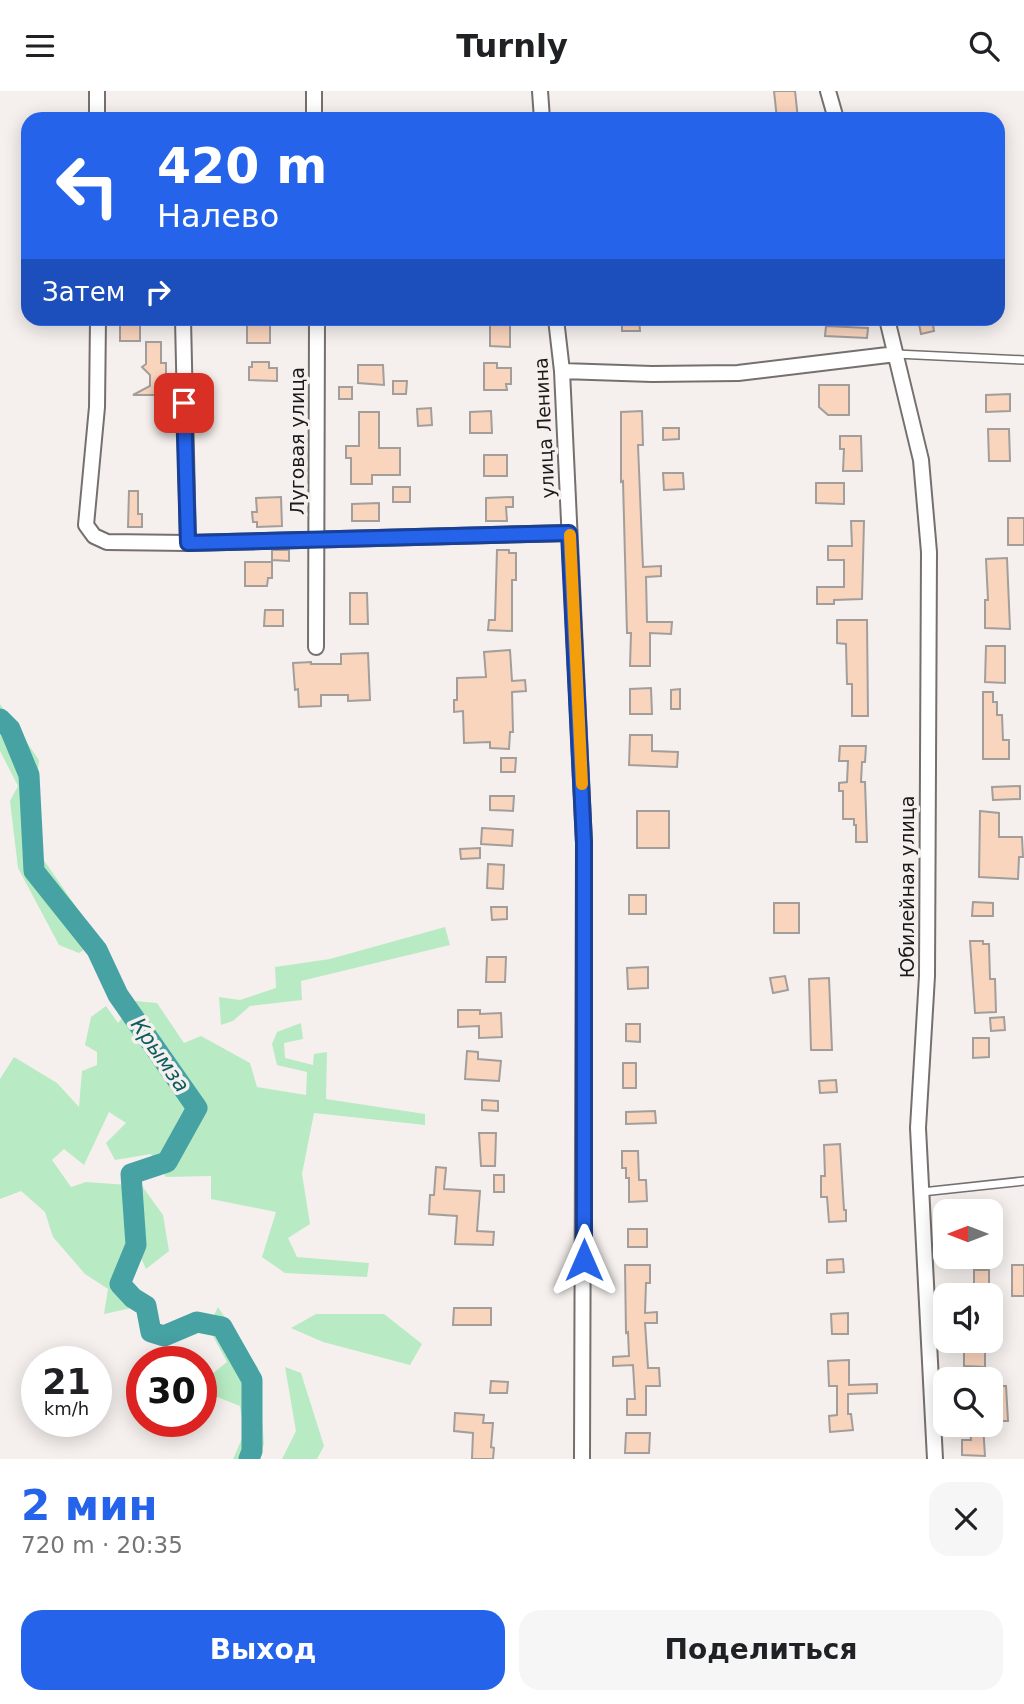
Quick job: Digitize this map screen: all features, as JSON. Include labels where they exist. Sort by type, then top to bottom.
[{"type":"street","points":[[97,91],[97,112]]},
{"type":"street","points":[[314,91],[314,112]]},
{"type":"street","points":[[540,91],[542,112]]},
{"type":"street","points":[[828,91],[834,112]]},
{"type":"street","points":[[98,326],[97,407],[86,525],[94,536],[107,542],[188,543],[569,533]]},
{"type":"street","points":[[183,326],[188,543]]},
{"type":"street","name":"Луговая улица","points":[[316,647],[317,326]]},
{"type":"street","name":"улица Ленина","points":[[557,326],[562,371],[584,843],[582,1459]]},
{"type":"street","name":"Юбилейная улица","points":[[889,326],[921,460],[929,552],[927,976],[918,1128],[935,1459]]},
{"type":"street","points":[[562,371],[738,373],[896,354]]},
{"type":"lane","points":[[896,354],[1024,361]]},
{"type":"lane","points":[[921,1192],[1024,1181]]},
{"type":"green space","points":[[0,704],[39,760],[36,795],[41,856],[99,940],[79,953],[59,945],[18,868],[10,801],[18,786],[0,751]]},
{"type":"green space","points":[[445,927],[450,945],[301,981],[302,1000],[250,1006],[233,1021],[221,1025],[219,997],[240,1000],[276,988],[275,967],[330,959]]},
{"type":"green space","points":[[135,1001],[157,1003],[184,1043],[201,1036],[250,1063],[257,1087],[306,1095],[307,1072],[277,1065],[272,1044],[277,1032],[301,1023],[303,1039],[284,1043],[285,1058],[313,1065],[314,1054],[327,1052],[326,1099],[425,1114],[425,1125],[314,1113],[302,1174],[310,1224],[288,1238],[297,1257],[369,1263],[367,1277],[285,1273],[262,1257],[276,1212],[211,1199],[211,1176],[166,1177],[151,1154],[115,1160],[106,1143],[126,1123],[109,1112],[84,1165],[64,1149],[52,1160],[71,1187],[86,1182],[142,1186],[163,1215],[169,1251],[146,1269],[129,1231],[117,1273],[136,1307],[104,1314],[108,1289],[85,1274],[53,1237],[45,1212],[21,1191],[0,1199],[0,1079],[14,1057],[57,1083],[79,1107],[82,1071],[97,1065],[97,1052],[85,1045],[91,1017],[106,1006],[118,1023]]},
{"type":"green space","points":[[218,1307],[258,1368],[264,1444],[259,1459],[233,1459],[244,1434],[240,1406],[217,1397],[217,1370],[227,1362],[208,1327]]},
{"type":"green space","points":[[316,1314],[384,1314],[422,1344],[410,1365],[323,1342],[291,1328]]},
{"type":"green space","points":[[285,1367],[301,1373],[324,1446],[317,1459],[282,1459],[296,1431]]},
{"type":"building","points":[[774,91],[795,91],[797,112],[776,112]]},
{"type":"building","points":[[120,326],[140,326],[140,341],[120,341]]},
{"type":"building","points":[[247,326],[270,326],[270,343],[247,343]]},
{"type":"building","points":[[490,326],[510,326],[510,347],[490,346]]},
{"type":"building","points":[[622,326],[640,326],[640,331],[622,331]]},
{"type":"building","points":[[826,326],[868,328],[867,338],[825,336]]},
{"type":"building","points":[[919,326],[933,326],[934,331],[921,334]]},
{"type":"building","points":[[146,342],[161,342],[161,363],[166,363],[166,395],[133,395],[150,386],[150,375],[142,367],[146,364]]},
{"type":"building","points":[[252,362],[269,362],[269,368],[277,368],[277,381],[249,380],[249,367],[252,367]]},
{"type":"building","points":[[484,363],[497,363],[497,368],[511,368],[511,384],[506,384],[507,390],[484,390]]},
{"type":"building","points":[[358,365],[383,365],[384,385],[358,383]]},
{"type":"building","points":[[393,381],[407,381],[406,394],[393,394]]},
{"type":"building","points":[[819,385],[849,385],[849,415],[828,415],[819,407]]},
{"type":"building","points":[[339,387],[352,387],[352,399],[339,399]]},
{"type":"building","points":[[1010,394],[1010,411],[986,412],[986,395]]},
{"type":"building","points":[[431,408],[432,425],[418,426],[417,409]]},
{"type":"building","points":[[491,411],[492,433],[470,433],[470,412]]},
{"type":"building","points":[[642,411],[643,445],[638,445],[643,567],[661,566],[661,576],[646,577],[647,622],[672,622],[671,634],[650,633],[650,666],[630,666],[631,633],[627,633],[623,481],[621,482],[621,412]]},
{"type":"building","points":[[359,412],[379,412],[379,448],[400,448],[400,475],[372,475],[372,484],[351,484],[351,458],[346,458],[346,446],[359,446]]},
{"type":"building","points":[[663,428],[679,428],[679,439],[663,440]]},
{"type":"building","points":[[988,429],[1009,429],[1010,461],[989,461]]},
{"type":"building","points":[[840,436],[861,436],[862,471],[843,471],[844,449],[840,449]]},
{"type":"building","points":[[484,455],[507,455],[507,476],[484,476]]},
{"type":"building","points":[[663,473],[683,473],[684,489],[664,490]]},
{"type":"building","points":[[816,483],[844,483],[844,504],[816,503]]},
{"type":"building","points":[[393,487],[410,487],[410,502],[393,502]]},
{"type":"building","points":[[129,491],[138,491],[138,514],[142,514],[142,527],[128,527]]},
{"type":"building","points":[[281,497],[282,526],[257,527],[257,522],[253,522],[252,512],[257,512],[256,498]]},
{"type":"building","points":[[513,497],[513,507],[506,507],[507,521],[486,521],[486,498]]},
{"type":"building","points":[[379,503],[379,521],[352,521],[352,504]]},
{"type":"building","points":[[1008,518],[1024,518],[1024,545],[1008,545]]},
{"type":"building","points":[[851,521],[864,521],[862,599],[817,604],[817,587],[844,587],[844,560],[828,560],[828,546],[852,546]]},
{"type":"building","points":[[272,550],[289,550],[289,561],[272,560]]},
{"type":"building","points":[[497,550],[516,553],[516,580],[512,580],[512,631],[488,630],[489,620],[495,620]]},
{"type":"building","points":[[1007,558],[1010,629],[985,628],[985,600],[988,600],[986,559]]},
{"type":"building","points":[[245,562],[272,562],[272,578],[268,578],[267,586],[245,586]]},
{"type":"building","points":[[350,593],[367,593],[368,624],[350,624]]},
{"type":"building","points":[[265,610],[283,610],[283,626],[264,626]]},
{"type":"building","points":[[837,620],[867,620],[868,716],[852,716],[852,684],[847,684],[846,644],[837,643]]},
{"type":"building","points":[[986,646],[1005,646],[1005,683],[985,682]]},
{"type":"building","points":[[510,650],[512,681],[525,680],[526,691],[512,692],[513,732],[510,732],[509,749],[490,748],[490,742],[464,743],[463,711],[454,712],[457,678],[486,677],[484,652]]},
{"type":"building","points":[[368,653],[370,700],[348,701],[348,695],[321,695],[321,706],[299,707],[293,663],[341,664],[341,654]]},
{"type":"building","points":[[651,688],[652,714],[630,714],[630,689]]},
{"type":"building","points":[[680,689],[680,709],[671,709],[671,690]]},
{"type":"building","points":[[983,692],[993,692],[993,702],[997,702],[997,715],[1002,715],[1003,740],[1009,740],[1009,759],[983,759]]},
{"type":"building","points":[[630,735],[652,735],[652,751],[678,752],[677,767],[629,765]]},
{"type":"building","points":[[840,746],[866,746],[861,782],[865,782],[867,842],[856,842],[854,819],[843,819],[843,791],[839,791],[839,783],[847,782],[848,761],[839,761]]},
{"type":"building","points":[[501,758],[516,758],[515,772],[501,772]]},
{"type":"building","points":[[1020,786],[1020,799],[993,800],[992,787]]},
{"type":"building","points":[[490,796],[514,796],[513,811],[490,810]]},
{"type":"building","points":[[637,811],[669,811],[669,848],[637,848]]},
{"type":"building","points":[[980,811],[999,813],[999,837],[1022,837],[1023,857],[1019,857],[1018,879],[979,877]]},
{"type":"building","points":[[482,828],[513,830],[512,846],[481,844]]},
{"type":"building","points":[[480,848],[480,858],[461,859],[460,849]]},
{"type":"building","points":[[488,864],[504,865],[503,889],[487,888]]},
{"type":"building","points":[[629,895],[646,895],[646,914],[629,914]]},
{"type":"building","points":[[973,902],[993,903],[993,916],[972,916]]},
{"type":"building","points":[[774,903],[799,903],[799,933],[774,933]]},
{"type":"building","points":[[491,907],[507,907],[507,919],[492,920]]},
{"type":"building","points":[[970,941],[989,944],[990,979],[995,979],[996,1012],[975,1013]]},
{"type":"building","points":[[487,957],[506,957],[505,982],[486,982]]},
{"type":"building","points":[[648,967],[648,988],[628,989],[627,968]]},
{"type":"building","points":[[785,976],[788,990],[773,993],[770,978]]},
{"type":"building","points":[[829,978],[832,1050],[811,1050],[809,979]]},
{"type":"building","points":[[458,1010],[480,1010],[480,1014],[501,1013],[502,1037],[479,1038],[479,1026],[458,1027]]},
{"type":"building","points":[[1004,1017],[1005,1030],[991,1031],[990,1018]]},
{"type":"building","points":[[626,1024],[640,1024],[640,1042],[626,1041]]},
{"type":"building","points":[[973,1038],[989,1038],[989,1057],[973,1058]]},
{"type":"building","points":[[467,1051],[478,1052],[478,1059],[501,1061],[499,1081],[465,1079]]},
{"type":"building","points":[[623,1063],[636,1063],[636,1088],[623,1088]]},
{"type":"building","points":[[836,1080],[837,1092],[820,1093],[819,1081]]},
{"type":"building","points":[[482,1100],[498,1101],[498,1111],[482,1110]]},
{"type":"building","points":[[655,1111],[656,1123],[626,1124],[626,1112]]},
{"type":"building","points":[[479,1133],[496,1133],[495,1166],[481,1166]]},
{"type":"building","points":[[840,1144],[846,1221],[829,1222],[827,1197],[821,1197],[821,1176],[825,1176],[824,1145]]},
{"type":"building","points":[[622,1151],[638,1151],[639,1180],[646,1180],[647,1201],[629,1202],[629,1178],[626,1178],[626,1168],[622,1168]]},
{"type":"building","points":[[436,1167],[446,1168],[444,1189],[480,1191],[477,1231],[494,1232],[493,1245],[455,1244],[457,1216],[429,1214],[430,1195],[434,1195]]},
{"type":"building","points":[[494,1175],[504,1175],[504,1192],[494,1192]]},
{"type":"building","points":[[628,1229],[647,1229],[647,1247],[628,1247]]},
{"type":"building","points":[[843,1259],[844,1272],[827,1273],[827,1260]]},
{"type":"building","points":[[625,1265],[650,1265],[650,1283],[646,1283],[645,1313],[657,1312],[657,1323],[645,1323],[648,1368],[659,1368],[660,1386],[646,1386],[646,1415],[627,1415],[627,1399],[635,1399],[633,1365],[613,1366],[613,1357],[629,1356]]},
{"type":"building","points":[[1012,1265],[1024,1265],[1024,1296],[1012,1296]]},
{"type":"building","points":[[974,1270],[989,1270],[989,1283],[974,1283]]},
{"type":"building","points":[[454,1308],[491,1308],[491,1325],[453,1325]]},
{"type":"building","points":[[848,1313],[848,1334],[832,1334],[831,1314]]},
{"type":"building","points":[[964,1353],[985,1353],[985,1367],[964,1366]]},
{"type":"building","points":[[849,1360],[849,1385],[877,1384],[877,1393],[848,1394],[848,1414],[851,1414],[853,1430],[830,1432],[829,1416],[837,1415],[837,1386],[829,1386],[828,1361]]},
{"type":"building","points":[[491,1381],[508,1382],[507,1393],[490,1393]]},
{"type":"building","points":[[1003,1386],[1006,1386],[1008,1421],[1003,1421]]},
{"type":"building","points":[[455,1413],[484,1415],[483,1423],[493,1423],[493,1459],[472,1459],[473,1433],[454,1431]]},
{"type":"building","points":[[626,1433],[650,1433],[649,1453],[625,1453]]},
{"type":"building","points":[[971,1437],[984,1437],[985,1456],[962,1455],[962,1440],[971,1440]]},
{"type":"waterway","name":"Крымза","points":[[0,719],[10,729],[29,775],[34,871],[97,950],[118,995],[197,1108],[167,1162],[131,1174],[136,1245],[120,1284],[133,1298],[146,1306],[151,1332],[164,1336],[197,1322],[222,1327],[252,1380],[252,1451],[249,1459]]},
{"type":"slow traffic","points":[[570,535],[582,784]]},
{"type":"route","points":[[184,403],[188,543],[569,533],[584,843],[584,1260]]}]
